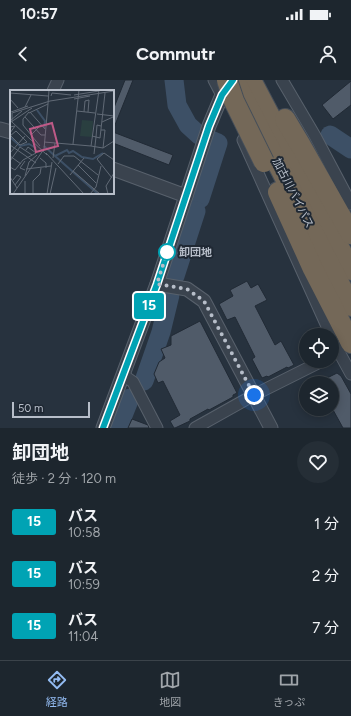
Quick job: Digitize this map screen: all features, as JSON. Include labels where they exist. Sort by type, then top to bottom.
[{"type":"highway","name":"加古川バイパス","points":[[251,80],[281,153],[351,306]]},
{"type":"highway","points":[[261,80],[313,269],[341,350]]},
{"type":"highway","points":[[229,84],[234,100],[351,234]]},
{"type":"highway","name":"加古川バイパス","points":[[281,153],[351,270]]},
{"type":"street","points":[[53,90],[58,80]]},
{"type":"street","points":[[214,80],[229,84]]},
{"type":"street","points":[[282,80],[349,198]]},
{"type":"street","points":[[103,428],[157,284],[209,126],[229,84]]},
{"type":"street","points":[[229,84],[329,328]]},
{"type":"street","points":[[0,129],[10,132]]},
{"type":"street","points":[[114,169],[186,196]]},
{"type":"street","points":[[157,284],[187,289],[204,301],[270,428]]},
{"type":"street","points":[[341,350],[351,374]]},
{"type":"street","points":[[195,428],[254,395],[308,368]]},
{"type":"street","points":[[123,375],[133,382],[157,428]]},
{"type":"building","points":[[125,80],[133,80],[114,128],[114,108]]},
{"type":"building","points":[[351,81],[351,105],[333,119],[322,105]]},
{"type":"building","points":[[114,132],[173,155],[169,165],[114,143]]},
{"type":"building","points":[[247,281],[251,288],[258,284],[267,300],[255,306],[275,345],[281,341],[294,365],[268,377],[262,378],[252,359],[255,357],[235,317],[227,320],[219,304],[233,296],[230,290]]},
{"type":"building","points":[[200,321],[237,393],[233,395],[233,397],[190,419],[190,421],[174,428],[170,421],[180,415],[163,381],[158,383],[154,374],[159,362],[165,358],[161,349],[171,345],[171,336]]},
{"type":"building","points":[[337,373],[341,376],[351,394],[351,428],[343,428],[336,416],[339,416],[339,376],[331,376]]},
{"type":"building","points":[[132,419],[148,425],[149,428],[128,428]]},
{"type":"waterway","points":[[174,80],[177,105],[188,125],[199,135],[218,143],[200,199]]},
{"type":"waterway","points":[[330,135],[351,149]]},
{"type":"waterway","points":[[175,276],[196,211]]},
{"type":"waterway","points":[[144,381],[161,332],[170,295]]},
{"type":"waterway","points":[[118,428],[130,398]]},
{"type":"bus line","name":"15","points":[[103,428],[157,284],[209,126],[222,95],[233,80]]},
{"type":"place","name":"卸団地","points":[[167,252]]},
{"type":"route","points":[[167,252],[157,284],[187,289],[204,301],[254,395]]}]
